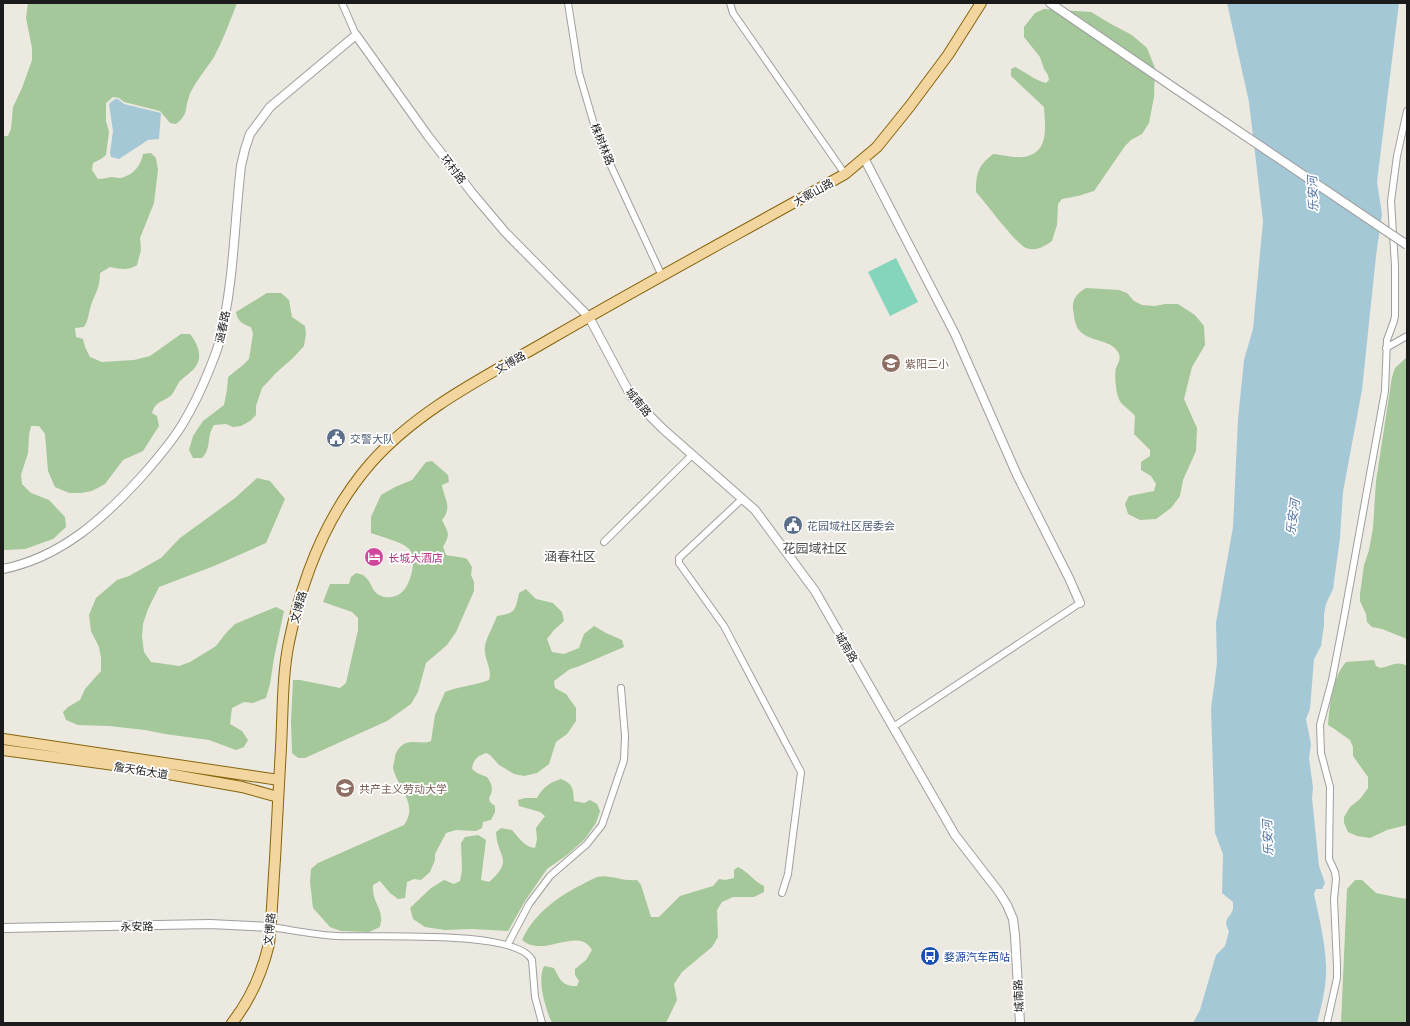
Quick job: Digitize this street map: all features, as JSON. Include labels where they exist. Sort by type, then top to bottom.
[{"type":"main road","name":"大鄣山路","points":[[589,317],[845,174],[877,147],[910,106],[948,55],[981,3]]},
{"type":"main road","name":"文博路","points":[[232,1023],[259,980],[264,964],[271,927],[285,666],[296,612],[318,548],[332,518],[350,489],[370,464],[404,430],[442,402],[589,317]]},
{"type":"main road","name":"詹天佑大道","points":[[3,739],[279,780]]},
{"type":"main road","name":"詹天佑大道","points":[[3,750],[128,767],[242,787],[278,797]]},
{"type":"street","name":"环村路","points":[[342,3],[356,35],[428,136],[472,194],[505,232],[589,317]]},
{"type":"street","name":"株树林路","points":[[568,3],[579,73],[598,138],[662,276]]},
{"type":"street","points":[[730,3],[733,13],[845,174]]},
{"type":"street","points":[[1050,3],[1407,245]]},
{"type":"street","name":"涵春路","points":[[3,569],[39,559],[60,548],[93,525],[154,463],[182,426],[199,396],[219,344],[230,288],[240,166],[250,134],[270,107],[356,35]]},
{"type":"street","points":[[1327,1023],[1337,978],[1334,899],[1336,872],[1329,859],[1330,788],[1321,753],[1320,725],[1332,680],[1385,391],[1386,348],[1388,336],[1395,316],[1395,266],[1391,201],[1396,156],[1407,111]]},
{"type":"street","points":[[864,158],[954,334],[1017,475],[1070,578],[1080,602],[893,727]]},
{"type":"street","name":"城南路","points":[[589,317],[632,396],[645,411],[755,510],[815,591],[955,835],[999,892],[1007,905],[1013,919],[1015,935],[1020,1023]]},
{"type":"street","points":[[1386,348],[1407,336]]},
{"type":"street","points":[[604,542],[692,454]]},
{"type":"street","points":[[742,499],[680,558],[679,563],[724,626],[800,772],[788,874],[782,893]]},
{"type":"street","points":[[508,944],[529,904],[550,876],[587,844],[602,825],[624,760],[625,736],[621,688]]},
{"type":"street","name":"永安路","points":[[3,928],[210,924],[271,927]]},
{"type":"street","points":[[271,927],[336,936],[431,936],[508,944],[530,955],[532,960],[535,997],[542,1023]]},
{"type":"green space","points":[[28,3],[237,3],[214,57],[196,82],[188,101],[186,112],[180,121],[176,124],[170,123],[160,111],[124,102],[119,98],[113,97],[106,103],[106,121],[109,132],[106,155],[93,163],[92,170],[98,179],[111,177],[122,178],[131,174],[141,162],[143,154],[151,153],[156,158],[158,170],[154,203],[140,238],[141,250],[137,265],[127,269],[110,267],[100,273],[98,288],[86,323],[84,327],[75,328],[76,337],[83,339],[90,357],[102,362],[134,360],[150,356],[181,334],[190,334],[198,349],[198,362],[193,370],[180,381],[171,396],[158,403],[155,407],[152,413],[157,416],[159,426],[143,451],[123,460],[105,484],[92,491],[69,493],[55,487],[48,471],[45,434],[39,426],[31,426],[28,453],[21,475],[22,484],[31,493],[49,500],[65,517],[66,527],[53,539],[25,549],[5,550],[3,549],[3,136],[8,136],[11,129],[13,107],[22,88],[32,60],[32,48],[26,18]]},
{"type":"green space","points":[[1044,9],[1091,12],[1132,35],[1147,48],[1155,68],[1154,97],[1149,123],[1142,134],[1131,140],[1125,146],[1094,191],[1062,199],[1058,204],[1057,225],[1052,241],[1037,249],[1030,249],[1021,245],[1008,231],[976,192],[976,185],[977,175],[981,166],[993,154],[1023,157],[1032,155],[1038,151],[1042,145],[1045,130],[1044,107],[1011,76],[1011,69],[1015,67],[1046,83],[1049,80],[1040,57],[1024,37],[1024,27],[1035,13]]},
{"type":"green space","points":[[896,258],[918,302],[890,316],[868,272]]},
{"type":"green space","points":[[1086,288],[1119,290],[1127,293],[1134,301],[1142,305],[1155,306],[1178,304],[1195,315],[1204,326],[1205,345],[1192,367],[1184,399],[1197,428],[1196,451],[1183,480],[1180,496],[1171,508],[1156,519],[1140,520],[1128,514],[1125,504],[1129,496],[1154,491],[1156,484],[1151,476],[1141,470],[1141,462],[1150,456],[1150,450],[1134,434],[1135,416],[1122,404],[1118,397],[1115,376],[1120,356],[1119,354],[1111,345],[1086,336],[1076,325],[1073,302],[1078,294]]},
{"type":"green space","points":[[267,293],[281,293],[289,300],[292,317],[305,326],[306,334],[304,346],[262,388],[256,406],[256,415],[250,421],[241,426],[233,427],[226,424],[214,425],[205,454],[202,458],[193,458],[189,450],[193,436],[203,421],[224,405],[228,377],[249,359],[253,334],[251,327],[241,322],[236,312]]},
{"type":"green space","points":[[1407,357],[1407,639],[1382,629],[1372,627],[1367,622],[1366,614],[1360,601],[1360,594],[1364,565],[1369,550],[1373,528],[1376,481],[1392,377],[1395,368]]},
{"type":"green space","points":[[432,461],[448,475],[449,482],[442,485],[447,503],[447,511],[442,520],[448,533],[443,547],[446,555],[467,559],[472,567],[471,575],[474,582],[474,591],[456,632],[447,645],[426,663],[418,692],[411,704],[387,721],[305,758],[298,758],[292,753],[291,721],[293,680],[340,688],[346,683],[358,630],[358,618],[352,612],[323,602],[330,584],[349,584],[351,577],[356,573],[363,575],[380,596],[393,597],[400,594],[404,590],[411,576],[413,565],[412,554],[407,547],[371,533],[371,517],[381,495],[412,480],[426,462]]},
{"type":"green space","points":[[257,478],[270,481],[285,499],[266,543],[214,566],[159,587],[148,609],[143,624],[142,636],[144,652],[151,662],[179,666],[190,662],[216,646],[235,624],[276,607],[284,611],[266,698],[253,703],[244,702],[232,708],[230,724],[242,731],[248,740],[244,747],[236,750],[209,740],[145,730],[109,726],[78,725],[66,720],[63,712],[68,707],[80,700],[85,689],[101,671],[99,647],[91,631],[89,615],[96,598],[117,580],[129,576],[161,558],[180,538],[235,498]]},
{"type":"green space","points":[[526,589],[536,599],[553,603],[562,612],[564,621],[547,639],[552,652],[564,654],[579,648],[584,634],[594,626],[622,640],[624,647],[570,669],[554,681],[555,688],[566,694],[576,708],[576,721],[567,734],[556,742],[549,764],[537,773],[524,776],[514,774],[499,765],[490,755],[486,753],[476,759],[473,763],[472,769],[487,777],[491,785],[492,792],[489,798],[490,802],[495,806],[495,812],[491,820],[483,822],[482,828],[476,831],[456,830],[446,833],[435,854],[435,860],[430,872],[421,880],[414,879],[407,882],[405,898],[398,899],[390,893],[380,881],[373,885],[374,895],[381,918],[380,927],[369,932],[341,931],[330,927],[313,908],[310,882],[311,869],[318,863],[404,825],[408,817],[408,803],[393,768],[398,749],[407,743],[431,741],[435,715],[445,692],[489,680],[490,672],[485,655],[487,639],[497,616],[508,614],[514,610],[519,593]]},
{"type":"green space","points":[[1374,660],[1376,666],[1380,668],[1397,664],[1407,666],[1407,825],[1387,830],[1370,838],[1357,836],[1348,832],[1344,823],[1344,817],[1350,807],[1360,799],[1368,788],[1368,777],[1353,756],[1353,747],[1350,740],[1328,725],[1332,692],[1341,668],[1346,662]]},
{"type":"green space","points":[[561,779],[572,787],[574,801],[584,803],[590,800],[597,804],[600,811],[596,823],[585,839],[567,855],[547,869],[525,901],[508,931],[472,929],[445,930],[425,927],[413,919],[410,908],[431,888],[444,880],[454,884],[460,881],[462,870],[461,843],[465,837],[478,835],[486,840],[481,880],[489,882],[497,874],[503,863],[496,832],[501,828],[512,830],[525,844],[535,848],[537,839],[536,828],[545,816],[540,812],[519,806],[518,800],[525,798],[537,798],[547,786]]},
{"type":"green space","points":[[738,867],[764,886],[764,892],[754,897],[733,897],[722,902],[717,910],[718,937],[712,947],[682,972],[674,984],[677,1000],[666,1023],[553,1023],[551,1021],[544,1001],[541,979],[544,966],[554,968],[562,982],[565,984],[577,986],[579,981],[575,975],[575,969],[586,960],[592,950],[586,943],[578,941],[540,946],[531,945],[522,940],[533,922],[547,907],[573,889],[597,877],[607,876],[627,880],[637,880],[641,885],[651,917],[659,917],[680,896],[713,886],[719,879],[725,880],[734,878],[734,870]]},
{"type":"green space","points":[[1355,880],[1362,880],[1376,893],[1407,899],[1407,1023],[1341,1023],[1347,889]]},
{"type":"water","name":"乐安河","points":[[1227,3],[1399,3],[1377,182],[1382,214],[1376,256],[1362,390],[1343,492],[1340,538],[1333,589],[1326,604],[1321,646],[1314,659],[1310,709],[1306,719],[1311,744],[1309,758],[1313,787],[1312,798],[1319,866],[1325,883],[1322,889],[1316,889],[1314,894],[1320,920],[1326,965],[1325,987],[1317,1023],[1193,1023],[1200,1010],[1216,955],[1225,946],[1229,931],[1226,921],[1233,909],[1233,902],[1222,893],[1223,854],[1215,833],[1211,709],[1217,663],[1216,623],[1233,527],[1238,419],[1244,360],[1253,329],[1263,221],[1249,102]]},
{"type":"water","points":[[115,99],[118,99],[124,104],[161,113],[159,139],[148,140],[119,159],[111,157],[110,153],[113,131],[109,104]]},
{"type":"place","name":"紫阳二小","points":[[891,363]]},
{"type":"place","name":"交警大队","points":[[336,438]]},
{"type":"place","name":"花园域社区居委会","points":[[793,525]]},
{"type":"place","name":"长城大酒店","points":[[374,557]]},
{"type":"place","name":"共产主义劳动大学","points":[[345,788]]},
{"type":"place","name":"婺源汽车西站","points":[[930,956]]},
{"type":"district","name":"花园域社区","points":[[815,548]]},
{"type":"district","name":"涵春社区","points":[[570,556]]}]
